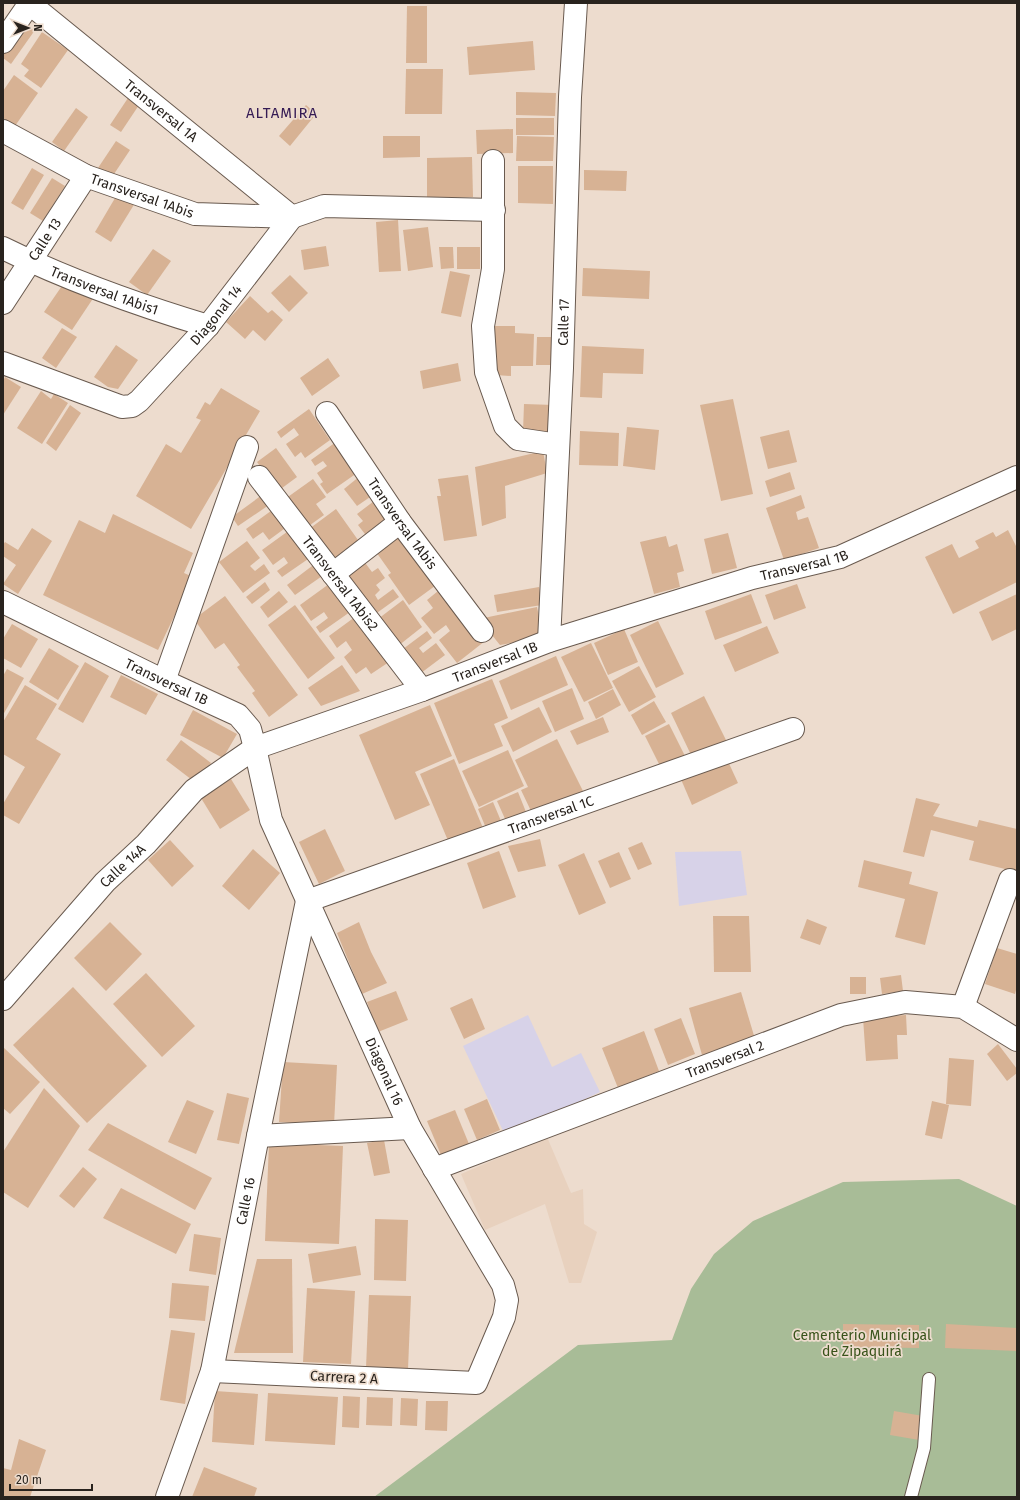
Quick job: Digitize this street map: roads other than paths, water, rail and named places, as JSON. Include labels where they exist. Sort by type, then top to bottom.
[{"type":"street","name":"Calle 17","points":[[549,641],[562,368],[570,97],[576,3]]},
{"type":"street","points":[[3,42],[30,4]]},
{"type":"street","name":"Transversal 1A","points":[[30,4],[292,217]]},
{"type":"street","name":"Transversal 1Abis","points":[[3,131],[86,176],[195,214],[292,217]]},
{"type":"street","points":[[493,161],[493,269],[483,326],[486,372],[505,426],[518,439],[558,445]]},
{"type":"street","name":"Calle 13","points":[[3,303],[86,176]]},
{"type":"street","points":[[292,217],[324,206],[494,210]]},
{"type":"street","name":"Diagonal 14","points":[[3,363],[122,407],[132,406],[139,401],[208,326],[292,217]]},
{"type":"street","name":"Transversal 1Abis1","points":[[3,248],[30,262],[151,308],[208,326]]},
{"type":"street","name":"Transversal 1Abis","points":[[327,413],[400,522],[482,631]]},
{"type":"street","points":[[164,681],[247,448]]},
{"type":"street","name":"Transversal 1Abis2","points":[[259,477],[422,690]]},
{"type":"street","name":"Transversal 1B","points":[[4,604],[238,715],[250,729],[255,748],[422,690],[549,641],[752,578],[840,557],[1017,477]]},
{"type":"street","points":[[333,574],[400,522]]},
{"type":"street","name":"Transversal 1C","points":[[307,900],[794,728]]},
{"type":"street","name":"Diagonal 16","points":[[255,748],[271,820],[410,1128],[503,1285],[507,1300],[504,1317],[476,1383]]},
{"type":"street","name":"Calle 14A","points":[[3,999],[105,882],[146,844],[194,790],[255,748]]},
{"type":"street","points":[[963,1007],[1010,880]]},
{"type":"street","name":"Calle 16","points":[[167,1497],[212,1371],[258,1136],[307,900]]},
{"type":"street","name":"Transversal 2","points":[[434,1169],[841,1015],[905,1002],[963,1007],[1017,1040]]},
{"type":"street","points":[[258,1136],[410,1128]]},
{"type":"street","name":"Carrera 2 A","points":[[212,1371],[476,1383]]},
{"type":"lane","points":[[911,1497],[924,1448],[929,1379]]},
{"type":"district","name":"ALTAMIRA","points":[[282,113]]},
{"type":"park label","name":"Cementerio Municipal de Zipaquirá","points":[[862,1344]]}]
